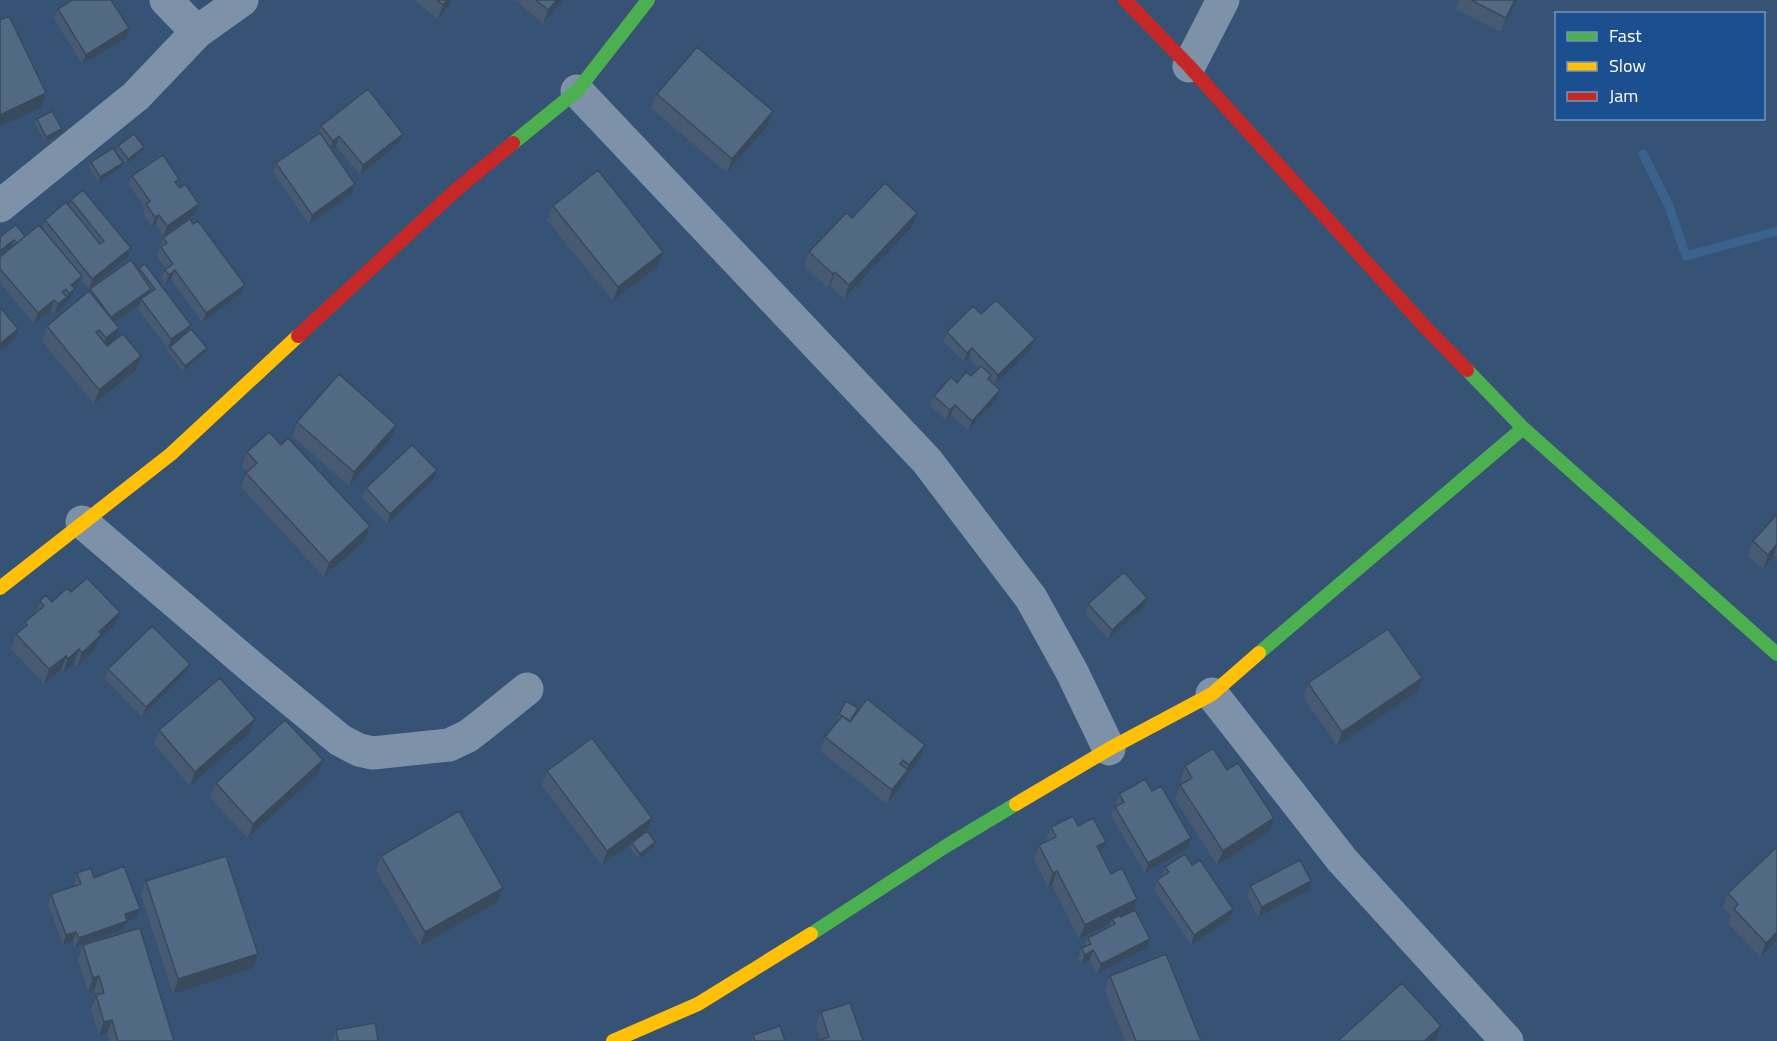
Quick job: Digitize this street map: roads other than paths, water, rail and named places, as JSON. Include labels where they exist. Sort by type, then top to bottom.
[{"type":"street","points":[[166,0],[197,32]]},
{"type":"street","points":[[0,206],[136,96],[197,32],[242,0]]},
{"type":"street","points":[[0,588],[171,454],[457,189],[577,91],[648,0]]},
{"type":"street","points":[[1125,0],[1189,66],[1426,328],[1523,428],[1777,654]]},
{"type":"street","points":[[1189,66],[1223,0]]},
{"type":"street","points":[[577,91],[927,461],[1031,598],[1072,672],[1108,749]]},
{"type":"street","points":[[613,1041],[698,1004],[806,938],[946,846],[1108,749],[1212,694],[1523,428]]},
{"type":"street","points":[[82,522],[340,740],[359,750],[373,753],[449,745],[474,731],[527,689]]},
{"type":"street","points":[[1212,694],[1342,860],[1507,1041]]},
{"type":"waterway","points":[[1643,154],[1669,206],[1686,256],[1777,231]]}]
